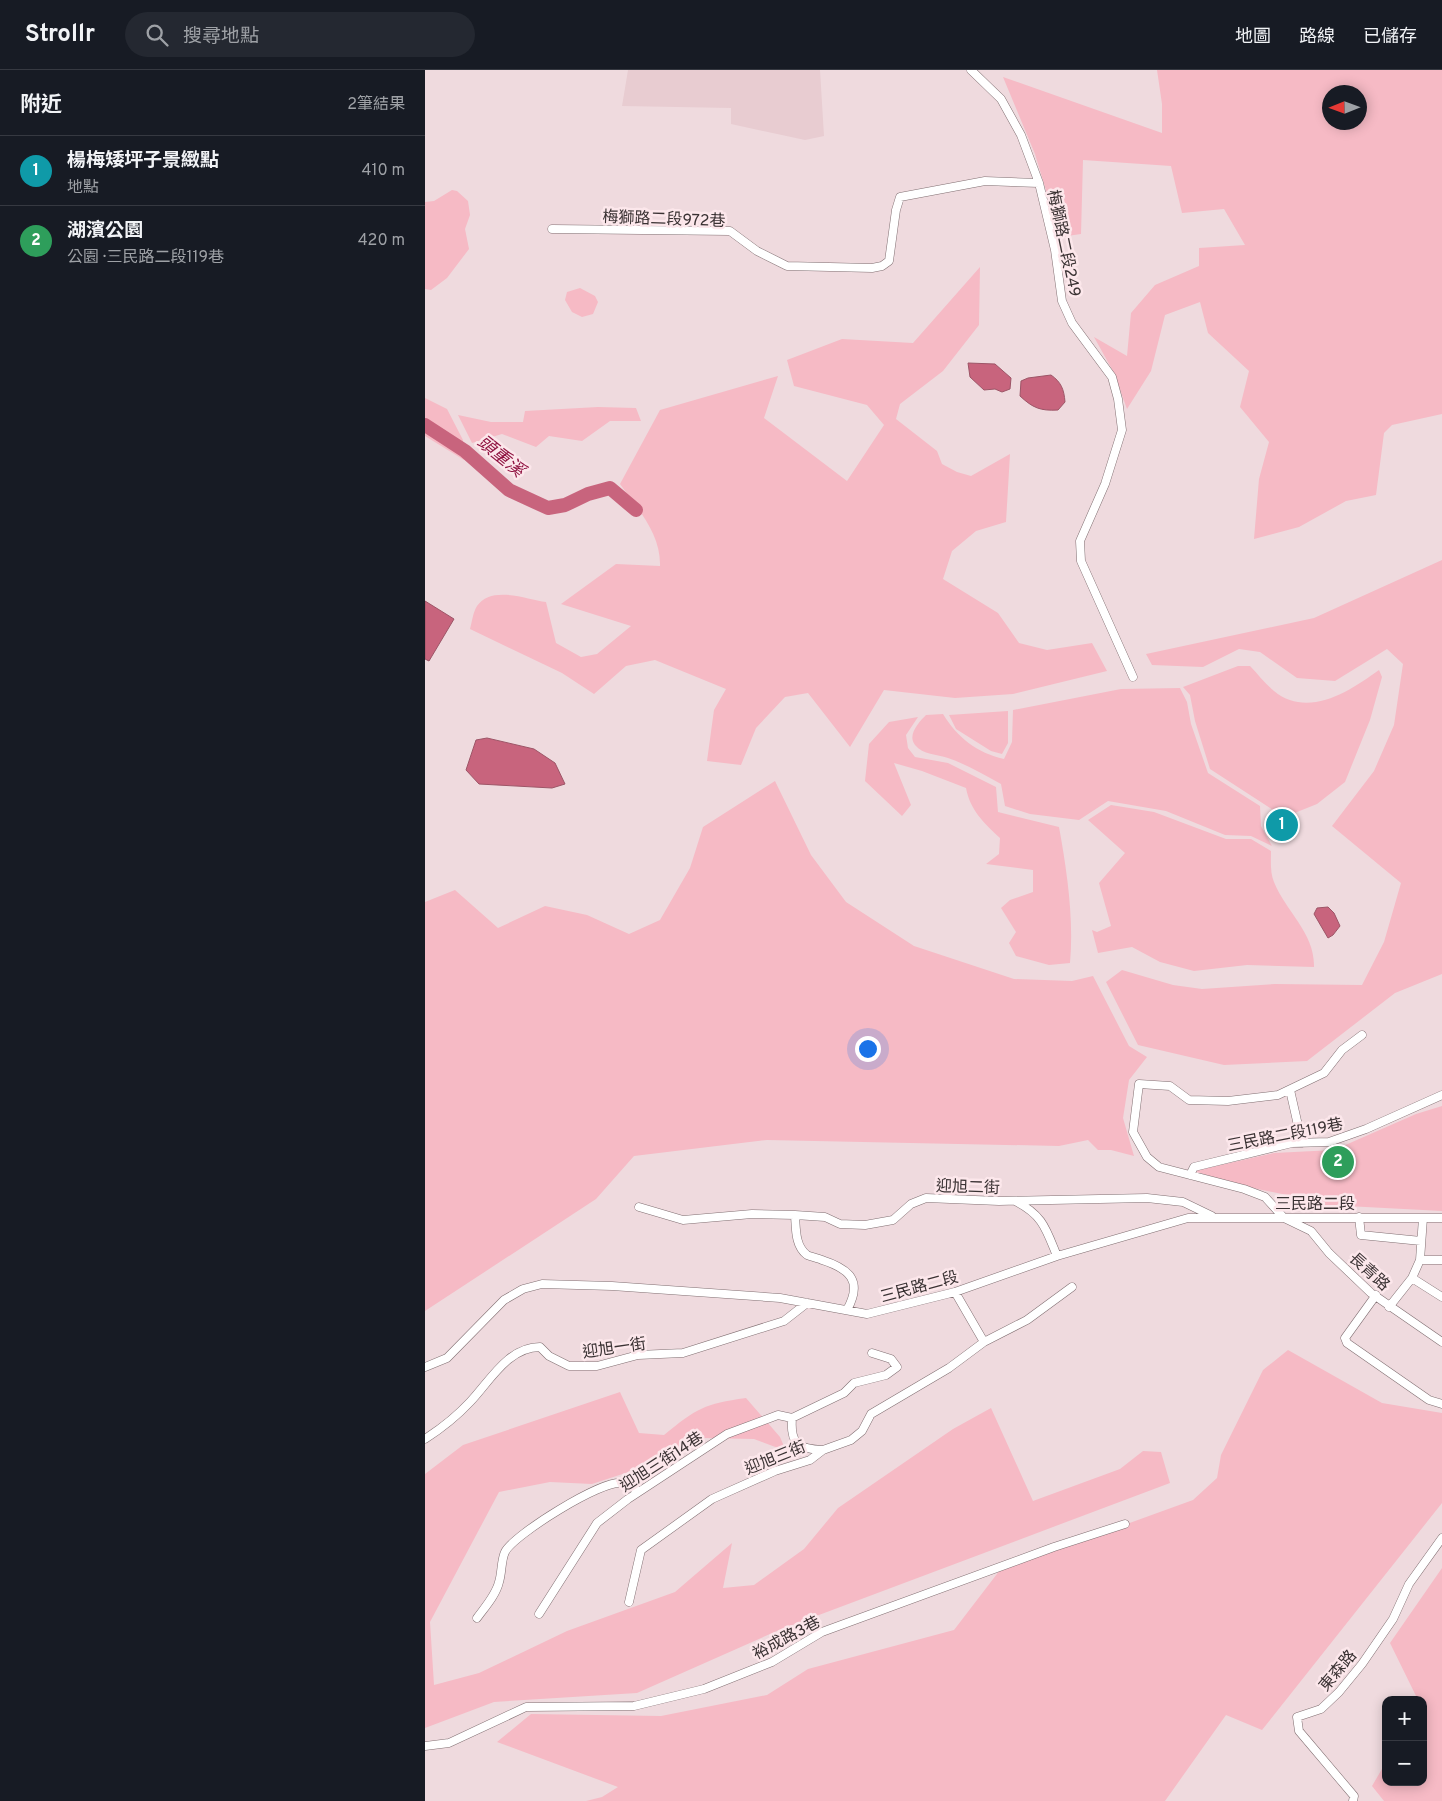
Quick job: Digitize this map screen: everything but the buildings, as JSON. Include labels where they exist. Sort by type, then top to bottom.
[{"type":"street","name":"梅獅路二段249","points":[[971,70],[1001,100],[1021,135],[1039,183],[1055,250],[1062,301],[1072,323],[1112,377],[1118,399],[1122,430],[1105,484],[1080,541],[1080,552],[1081,561],[1133,677]]},
{"type":"street","name":"梅獅路二段972巷","points":[[552,229],[730,231],[757,251],[787,266],[872,268],[882,266],[889,261],[896,210],[900,196],[985,181],[1039,183]]},
{"type":"street","points":[[1285,1218],[1265,1197],[1244,1189],[1159,1166],[1147,1158],[1133,1132],[1139,1084],[1170,1086],[1189,1100],[1255,1099],[1278,1095],[1324,1073],[1342,1050],[1362,1035]]},
{"type":"street","points":[[1290,1090],[1303,1143]]},
{"type":"street","name":"三民路二段119巷","points":[[1190,1175],[1194,1167],[1292,1144],[1329,1142],[1366,1129],[1442,1095]]},
{"type":"street","name":"迎旭二街","points":[[639,1207],[683,1220],[752,1214],[795,1215],[825,1217],[841,1224],[865,1225],[893,1220],[911,1204],[926,1198],[1014,1200],[1147,1198],[1183,1202],[1214,1217]]},
{"type":"street","points":[[1014,1200],[1033,1210],[1044,1224],[1057,1256]]},
{"type":"street","points":[[795,1215],[798,1242],[808,1255],[839,1266],[848,1273],[854,1284],[855,1295],[847,1310]]},
{"type":"street","points":[[1359,1217],[1361,1236],[1421,1241]]},
{"type":"street","name":"三民路二段","points":[[425,1366],[447,1358],[504,1300],[523,1289],[542,1284],[612,1286],[751,1296],[807,1303],[867,1314],[955,1292],[1057,1256],[1188,1218],[1442,1218]]},
{"type":"street","name":"長青路","points":[[1285,1218],[1311,1231],[1329,1253],[1371,1293],[1442,1342]]},
{"type":"street","points":[[1389,1307],[1412,1278],[1420,1260],[1423,1218]]},
{"type":"street","points":[[1420,1260],[1442,1260]]},
{"type":"street","points":[[1412,1278],[1442,1297]]},
{"type":"street","name":"迎旭三街","points":[[629,1602],[641,1550],[712,1500],[775,1471],[810,1460],[823,1450],[851,1440],[862,1431],[871,1414],[949,1368],[984,1342],[1027,1320],[1072,1287]]},
{"type":"street","points":[[955,1292],[984,1342]]},
{"type":"street","points":[[1376,1295],[1345,1338],[1347,1343],[1429,1400],[1442,1404]]},
{"type":"street","name":"迎旭一街","points":[[425,1439],[454,1418],[504,1363],[530,1347],[540,1347],[549,1356],[569,1366],[597,1366],[638,1355],[683,1353],[784,1321],[807,1303]]},
{"type":"street","points":[[823,1450],[807,1449],[797,1445],[791,1432],[792,1418],[844,1393],[854,1383],[886,1375],[897,1366],[891,1359],[872,1353]]},
{"type":"street","name":"迎旭三街14巷","points":[[539,1614],[597,1523],[639,1492],[727,1434],[778,1415],[792,1418]]},
{"type":"street","points":[[477,1618],[499,1584],[505,1551],[536,1525],[563,1510],[578,1498],[603,1486],[622,1483],[639,1492]]},
{"type":"street","name":"裕成路3巷","points":[[425,1746],[449,1743],[526,1707],[634,1706],[704,1688],[772,1662],[822,1632],[1054,1547],[1125,1524]]},
{"type":"street","name":"東森路","points":[[1353,1801],[1354,1796],[1299,1731],[1297,1717],[1321,1708],[1339,1692],[1362,1664],[1393,1619],[1409,1584],[1442,1538]]},
{"type":"shaded area","points":[[628,70],[820,70],[824,136],[805,140],[731,124],[731,108],[622,106]]},
{"type":"shaded area","points":[[1157,70],[1442,70],[1442,414],[1392,425],[1384,433],[1376,495],[1346,501],[1299,527],[1254,539],[1259,479],[1269,442],[1240,407],[1249,371],[1208,333],[1200,302],[1165,315],[1151,371],[1127,409],[1114,373],[1094,337],[1127,356],[1131,313],[1155,285],[1199,266],[1199,248],[1245,245],[1224,209],[1182,213],[1171,166],[1083,160],[1081,234],[1060,237],[1035,154],[1003,77],[1162,133],[1162,104]]},
{"type":"shaded area","points":[[452,190],[457,191],[468,201],[470,215],[465,229],[469,249],[447,278],[431,290],[425,289],[425,202],[434,201]]},
{"type":"shaded area","points":[[980,267],[979,325],[943,371],[900,404],[896,419],[937,451],[942,464],[957,472],[971,476],[1010,454],[1006,522],[976,531],[952,551],[943,579],[998,613],[1019,643],[1047,650],[1092,643],[1107,671],[1013,694],[955,698],[884,690],[850,747],[808,693],[785,697],[756,728],[741,765],[707,761],[714,710],[726,689],[655,660],[626,666],[594,694],[562,673],[470,629],[477,606],[491,596],[500,595],[519,596],[546,602],[556,643],[581,657],[597,654],[631,626],[561,604],[616,564],[660,566],[657,543],[653,533],[641,512],[620,484],[660,410],[778,376],[764,418],[847,481],[884,425],[867,405],[794,386],[787,360],[842,339],[913,343]]},
{"type":"shaded area","points":[[580,288],[595,296],[598,302],[593,314],[582,317],[572,312],[565,300],[567,292]]},
{"type":"shaded area","points":[[968,363],[995,364],[1011,378],[1010,389],[1002,392],[995,389],[984,390],[970,377]]},
{"type":"shaded area","points":[[1051,375],[1060,383],[1064,393],[1065,402],[1058,410],[1037,408],[1020,396],[1021,381],[1028,378]]},
{"type":"shaded area","points":[[425,398],[447,409],[463,440],[464,460],[425,436]]},
{"type":"shaded area","points":[[598,407],[636,408],[641,421],[610,421],[582,441],[549,436],[536,447],[502,434],[472,443],[458,415],[491,422],[523,422],[525,411]]},
{"type":"shaded area","points":[[1442,560],[1442,974],[1395,993],[1307,1061],[1224,1065],[1138,1045],[1106,982],[1122,970],[1173,985],[1202,989],[1275,984],[1362,985],[1384,942],[1401,883],[1332,826],[1374,771],[1394,725],[1403,664],[1387,649],[1335,681],[1297,678],[1260,652],[1239,649],[1203,667],[1152,665],[1146,654],[1314,618]]},
{"type":"shaded area","points":[[425,601],[454,619],[429,661],[425,659]]},
{"type":"shaded area","points":[[1238,666],[1250,666],[1274,691],[1287,699],[1301,702],[1315,702],[1328,699],[1355,686],[1379,670],[1382,677],[1370,720],[1345,782],[1317,804],[1292,814],[1273,810],[1210,769],[1195,721],[1190,695],[1183,687]]},
{"type":"shaded area","points":[[1180,688],[1187,702],[1191,724],[1208,773],[1260,806],[1261,826],[1272,846],[1251,836],[1225,835],[1166,811],[1108,801],[1079,820],[1030,814],[1005,806],[1001,784],[955,760],[922,751],[915,745],[912,737],[920,721],[926,715],[943,714],[961,737],[969,743],[985,753],[1004,759],[1012,742],[1013,710],[1121,689]]},
{"type":"shaded area","points":[[1008,711],[1008,743],[1002,754],[991,751],[956,729],[949,715]]},
{"type":"shaded area","points":[[918,717],[906,735],[908,748],[915,757],[948,763],[996,787],[998,812],[1059,827],[1069,895],[1070,963],[1049,965],[1016,956],[1009,943],[1016,932],[1001,908],[1010,900],[1033,892],[1033,870],[986,864],[999,854],[1000,838],[974,810],[966,788],[922,771],[894,763],[911,805],[902,816],[865,781],[869,744],[889,722]]},
{"type":"shaded area","points":[[487,738],[534,749],[555,763],[565,784],[552,788],[479,784],[466,770],[476,740]]},
{"type":"shaded area","points":[[775,781],[811,855],[846,902],[914,946],[1014,979],[1072,981],[1093,976],[1129,1046],[1147,1057],[1129,1080],[1123,1118],[1134,1156],[1111,1150],[1098,1150],[1088,1140],[1059,1146],[767,1140],[634,1156],[596,1199],[425,1311],[425,902],[455,890],[498,928],[545,906],[587,915],[629,934],[660,920],[690,868],[703,827]]},
{"type":"shaded area","points":[[1111,805],[1154,812],[1226,839],[1251,839],[1271,851],[1271,871],[1274,882],[1305,933],[1313,955],[1314,967],[1247,965],[1194,971],[1160,962],[1132,947],[1098,953],[1092,930],[1097,932],[1111,926],[1099,883],[1125,853],[1088,820]]},
{"type":"shaded area","points":[[1328,907],[1334,913],[1340,926],[1328,938],[1314,914],[1317,908]]},
{"type":"shaded area","points":[[1442,1106],[1442,1211],[1308,1204],[1287,1195],[1238,1185],[1194,1171],[1274,1153],[1334,1150],[1416,1114]]},
{"type":"shaded area","points":[[1288,1350],[1382,1403],[1442,1413],[1442,1503],[1262,1730],[1226,1715],[1165,1801],[586,1801],[602,1797],[618,1787],[497,1742],[531,1714],[661,1716],[767,1695],[808,1669],[954,1630],[1000,1570],[1193,1500],[1217,1478],[1221,1455],[1263,1370]]},
{"type":"shaded area","points":[[620,1392],[639,1433],[664,1435],[693,1413],[710,1405],[746,1398],[780,1437],[786,1451],[754,1439],[702,1438],[665,1460],[592,1484],[550,1482],[499,1492],[430,1622],[434,1685],[479,1673],[567,1631],[675,1592],[732,1543],[723,1588],[754,1585],[804,1549],[838,1508],[953,1429],[991,1408],[1033,1501],[1120,1469],[1143,1451],[1161,1452],[1170,1483],[779,1630],[637,1693],[494,1702],[425,1728],[425,1474],[463,1445]]},
{"type":"shaded area","points":[[1442,1568],[1442,1801],[1384,1801],[1372,1786],[1382,1769],[1382,1786],[1427,1786],[1427,1696],[1416,1696],[1390,1643]]},
{"type":"waterway","name":"頭重溪","points":[[425,425],[465,451],[509,490],[548,508],[565,505],[588,494],[610,488],[636,510]]},
{"type":"place","name":"楊梅矮坪子景緻點","points":[[1282,825]]},
{"type":"place","name":"湖濱公園","points":[[1338,1162]]}]
